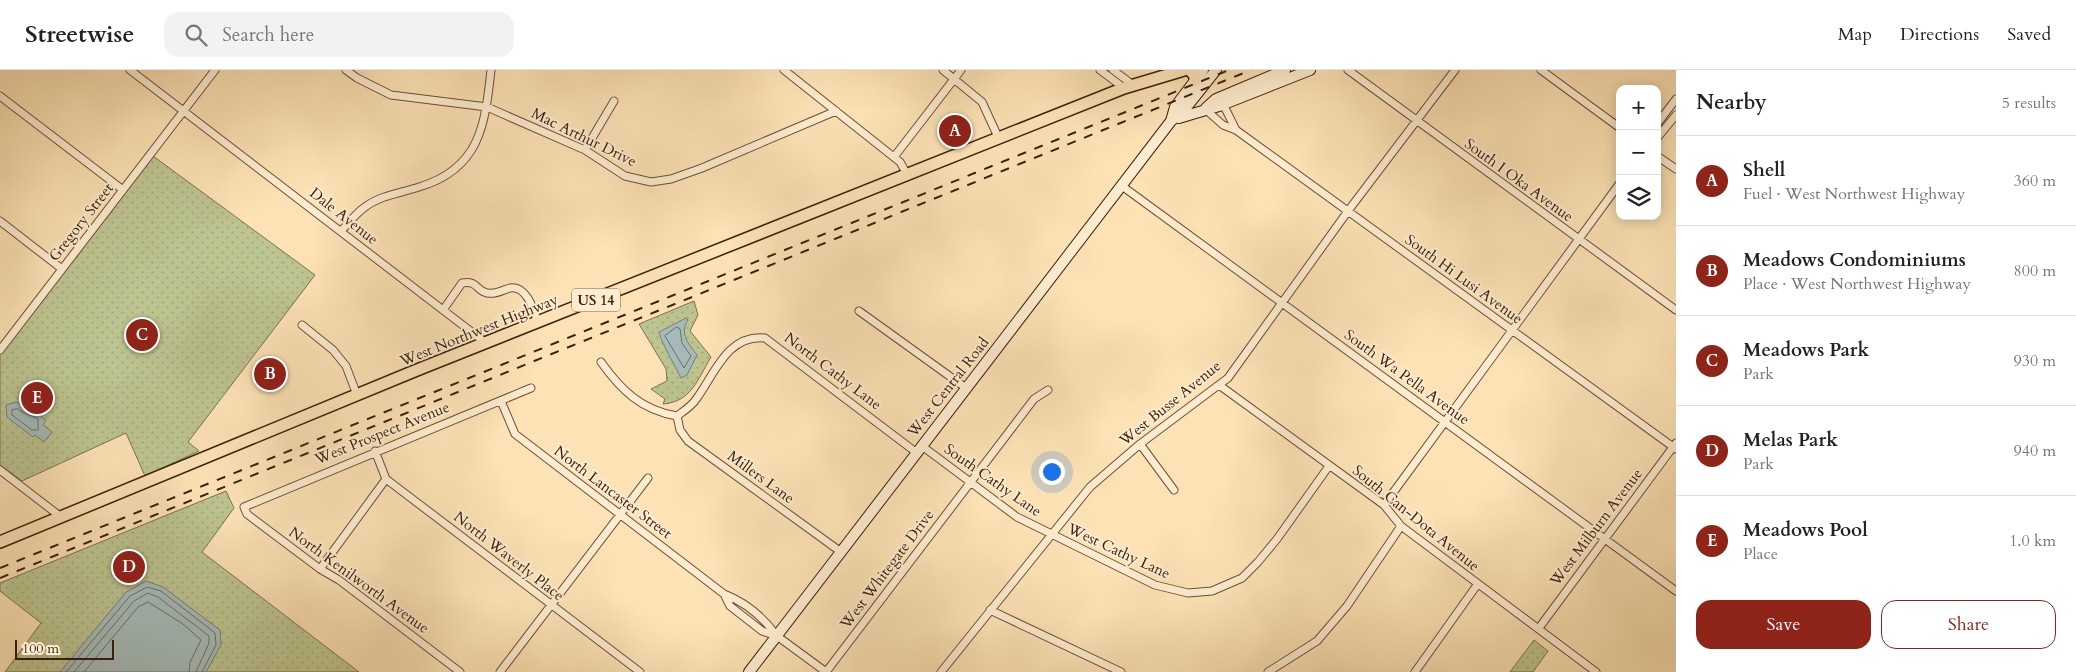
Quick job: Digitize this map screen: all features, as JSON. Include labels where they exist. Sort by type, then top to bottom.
[{"type":"main road","name":"West Northwest Highway","points":[[1128,87],[1159,70]]},
{"type":"main road","name":"West Northwest Highway","points":[[61,517],[538,322],[1128,87],[1184,70]]},
{"type":"main road","name":"West Central Road","points":[[1171,121],[1175,107],[1192,75],[1202,70]]},
{"type":"main road","name":"West Central Road","points":[[749,672],[1171,121],[1185,109],[1216,70]]},
{"type":"main road","points":[[1171,121],[1205,109],[1285,70]]},
{"type":"main road","points":[[1198,93],[1208,101],[1219,102],[1310,70]]},
{"type":"main road","name":"US 14","points":[[0,542],[61,517]]},
{"type":"street","name":"Dale Avenue","points":[[130,70],[487,343]]},
{"type":"street","name":"Gregory Street","points":[[1,346],[215,70]]},
{"type":"street","name":"Mac Arthur Drive","points":[[346,70],[357,78],[391,94],[488,107],[585,150],[625,176],[651,182],[671,179],[836,111]]},
{"type":"street","points":[[341,231],[365,207],[373,202],[421,187],[444,176],[464,163],[475,148],[488,107],[491,70]]},
{"type":"street","points":[[784,70],[894,157],[908,176]]},
{"type":"street","points":[[943,70],[982,102],[998,139]]},
{"type":"street","points":[[894,157],[961,70]]},
{"type":"street","points":[[1100,70],[1128,87]]},
{"type":"street","points":[[1113,70],[1128,87]]},
{"type":"street","name":"South I Oka Avenue","points":[[1348,70],[1416,122],[1676,310]]},
{"type":"street","name":"West Busse Avenue","points":[[940,672],[1090,487],[1140,444],[1228,378],[1348,211],[1455,70]]},
{"type":"street","points":[[1541,70],[1616,125]]},
{"type":"street","points":[[0,96],[123,190]]},
{"type":"street","points":[[1661,119],[1676,98]]},
{"type":"street","points":[[585,150],[614,101]]},
{"type":"street","name":"South Hi Lusi Avenue","points":[[1219,102],[1236,130]]},
{"type":"street","name":"South Hi Lusi Avenue","points":[[1205,109],[1223,125],[1236,130],[1511,331],[1675,446]]},
{"type":"street","points":[[1661,133],[1676,115]]},
{"type":"street","points":[[1661,159],[1676,170]]},
{"type":"street","name":"South Wa Pella Avenue","points":[[1122,186],[1676,591]]},
{"type":"street","points":[[1384,505],[1616,188]]},
{"type":"street","points":[[0,221],[62,269]]},
{"type":"street","points":[[444,310],[462,283],[474,283],[488,293],[512,288],[517,289],[530,300],[538,322]]},
{"type":"street","points":[[859,311],[966,388]]},
{"type":"street","points":[[302,325],[333,350],[346,366],[357,395]]},
{"type":"street","name":"North Cathy Lane","points":[[677,416],[696,400],[726,354],[748,339],[765,338],[919,449]]},
{"type":"street","points":[[601,362],[619,387],[630,397],[660,413],[677,416]]},
{"type":"street","name":"South Can-Dota Avenue","points":[[1219,385],[1384,505],[1401,526],[1596,672]]},
{"type":"street","name":"West Prospect Avenue","points":[[244,507],[375,451],[531,388]]},
{"type":"street","name":"West Whitegate Drive","points":[[826,672],[1034,399],[1048,390]]},
{"type":"street","name":"North Lancaster Street","points":[[501,401],[515,434],[724,594],[739,600],[768,624],[776,636],[826,672]]},
{"type":"street","name":"Millers Lane","points":[[677,416],[680,430],[688,441],[841,552]]},
{"type":"street","points":[[1140,444],[1174,490]]},
{"type":"street","name":"West Milburn Avenue","points":[[1538,628],[1675,446]]},
{"type":"street","name":"South Cathy Lane","points":[[919,449],[970,482],[1017,517],[1050,534]]},
{"type":"street","points":[[320,569],[386,478],[375,451]]},
{"type":"street","name":"West Cathy Lane","points":[[1050,534],[1155,585],[1188,593],[1212,591],[1242,578],[1258,562],[1329,466]]},
{"type":"street","points":[[0,470],[61,517]]},
{"type":"street","name":"North Waverly Place","points":[[386,478],[551,606],[640,672]]},
{"type":"street","points":[[500,672],[648,478]]},
{"type":"street","name":"North Kenilworth Avenue","points":[[244,507],[247,514],[320,569],[339,580],[460,672]]},
{"type":"street","points":[[1268,672],[1317,641],[1347,606],[1401,526]]},
{"type":"street","points":[[1415,672],[1477,584]]},
{"type":"street","points":[[990,610],[1121,672]]},
{"type":"green space","points":[[153,156],[315,275],[188,442],[199,451],[145,476],[126,433],[22,481],[0,465],[0,355]]},
{"type":"green space","points":[[694,301],[698,315],[690,331],[711,357],[693,388],[687,394],[673,402],[663,404],[665,399],[651,389],[667,381],[666,369],[639,324]]},
{"type":"green space","points":[[226,491],[234,508],[202,552],[359,672],[5,672],[41,623],[0,591],[0,583]]},
{"type":"green space","points":[[1534,640],[1548,651],[1533,672],[1510,672]]},
{"type":"water","points":[[686,318],[688,320],[684,330],[686,339],[697,355],[687,375],[681,378],[659,332]]},
{"type":"water","points":[[17,402],[25,408],[28,407],[30,412],[32,409],[46,420],[43,425],[52,432],[44,442],[35,435],[33,437],[7,417],[6,405]]},
{"type":"water","points":[[146,581],[163,587],[220,630],[221,645],[206,672],[60,672],[126,592]]},
{"type":"railway","points":[[0,568],[1229,70]]},
{"type":"railway","points":[[0,578],[1251,70]]},
{"type":"place","name":"Shell","points":[[955,131]]},
{"type":"place","name":"Meadows Park","points":[[142,335]]},
{"type":"place","name":"Meadows Condominiums","points":[[270,374]]},
{"type":"place","name":"Meadows Pool","points":[[37,398]]},
{"type":"place","name":"Melas Park","points":[[129,567]]}]
